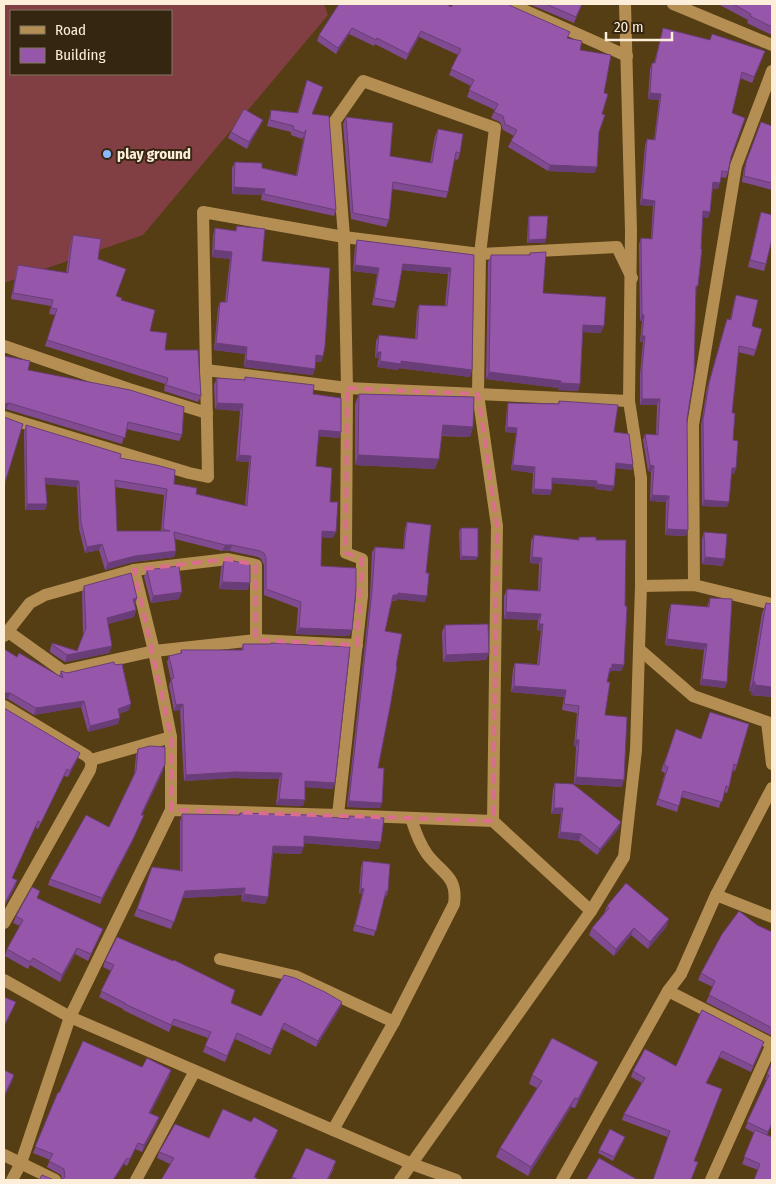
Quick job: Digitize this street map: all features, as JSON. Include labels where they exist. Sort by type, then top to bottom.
[{"type":"street","points":[[510,4],[627,56]]},
{"type":"street","points":[[400,1180],[592,910],[624,856],[636,750],[641,586],[641,478],[630,401],[632,278],[626,4]]},
{"type":"street","points":[[673,4],[772,45]]},
{"type":"street","points":[[694,586],[693,425],[736,166],[772,71]]},
{"type":"street","points":[[338,815],[362,596],[362,559],[346,553],[344,237],[335,121],[362,81],[494,128],[480,254],[478,394],[497,526],[493,821]]},
{"type":"street","points":[[4,417],[179,471],[208,477],[203,212],[344,237],[480,254],[617,247],[632,278]]},
{"type":"street","points":[[4,346],[129,389],[207,413]]},
{"type":"street","points":[[206,370],[346,388],[630,401]]},
{"type":"street","points":[[256,640],[256,565],[228,559],[134,570],[46,595],[30,603],[5,633],[63,672],[154,651],[256,640],[357,645]]},
{"type":"street","points":[[12,1180],[21,1163],[70,1017],[171,810],[171,737],[154,651],[134,570]]},
{"type":"street","points":[[641,586],[694,586],[772,604]]},
{"type":"street","points":[[639,649],[693,696],[767,722],[772,764]]},
{"type":"street","points":[[4,706],[91,760],[171,737]]},
{"type":"street","points":[[4,923],[90,770],[91,760]]},
{"type":"street","points":[[562,1180],[668,991],[681,974],[716,896],[772,788]]},
{"type":"street","points":[[171,810],[493,821],[592,910]]},
{"type":"street","points":[[333,1130],[394,1022],[454,904],[456,893],[453,883],[420,843],[411,818]]},
{"type":"street","points":[[716,896],[772,918]]},
{"type":"street","points":[[220,959],[295,976],[394,1022]]},
{"type":"street","points":[[4,980],[70,1017],[412,1164],[456,1180]]},
{"type":"street","points":[[668,991],[772,1044],[711,1180]]},
{"type":"street","points":[[136,1180],[195,1071]]},
{"type":"street","points":[[4,1155],[56,1180]]},
{"type":"highlighted area","points":[[347,388],[478,394],[497,526],[493,821],[171,810],[171,737],[134,570],[228,559],[256,565],[256,640],[357,645],[362,559],[346,553]]},
{"type":"shaded area","name":"play ground","points":[[4,4],[324,4],[328,15],[143,235],[4,283]]},
{"type":"building","points":[[339,4],[446,4],[451,7],[453,4],[508,4],[570,32],[567,38],[582,41],[580,50],[611,55],[604,93],[608,94],[602,114],[605,115],[599,132],[597,167],[550,165],[511,141],[517,130],[505,124],[503,116],[494,112],[498,104],[469,90],[474,80],[451,69],[461,49],[421,31],[408,54],[352,28],[338,48],[319,35]]},
{"type":"building","points":[[546,4],[582,4],[576,17]]},
{"type":"building","points":[[733,4],[772,4],[772,27],[750,16],[751,14]]},
{"type":"building","points":[[663,28],[710,40],[712,34],[765,51],[754,77],[742,72],[732,113],[745,118],[731,157],[728,172],[722,171],[720,183],[713,182],[710,212],[703,211],[702,249],[698,286],[696,286],[694,375],[687,419],[688,530],[667,529],[669,496],[652,495],[654,466],[650,465],[645,434],[658,435],[660,399],[642,399],[645,336],[642,336],[644,315],[642,315],[641,238],[652,239],[655,201],[642,199],[647,139],[655,140],[661,94],[650,93],[652,63],[655,63]]},
{"type":"building","points":[[307,80],[323,87],[312,114],[329,116],[336,210],[264,194],[265,189],[234,187],[235,162],[262,163],[262,168],[297,176],[306,130],[304,133],[293,129],[294,126],[270,120],[271,110],[298,113]]},
{"type":"building","points":[[244,109],[263,120],[249,142],[231,132]]},
{"type":"building","points":[[346,117],[393,123],[390,156],[432,163],[438,129],[463,134],[460,153],[456,152],[448,192],[393,182],[389,220],[353,213]]},
{"type":"building","points":[[761,122],[772,126],[772,183],[744,176],[746,162]]},
{"type":"building","points":[[761,212],[772,215],[772,239],[766,264],[750,260]]},
{"type":"building","points":[[529,216],[548,216],[546,239],[529,240]]},
{"type":"building","points":[[237,226],[265,229],[262,261],[330,268],[325,346],[323,356],[316,355],[315,369],[246,360],[247,347],[216,343],[220,302],[227,302],[232,252],[214,250],[215,228],[236,231]]},
{"type":"building","points":[[73,235],[101,239],[98,259],[126,269],[116,296],[122,298],[121,300],[155,310],[150,331],[167,333],[165,350],[198,350],[201,396],[166,385],[168,378],[47,340],[57,309],[51,308],[53,300],[13,293],[18,265],[68,273]]},
{"type":"building","points":[[357,240],[474,255],[472,370],[401,361],[401,364],[380,361],[381,352],[377,352],[379,335],[417,339],[419,305],[447,306],[451,268],[403,264],[396,302],[374,298],[379,268],[355,265]]},
{"type":"building","points":[[546,252],[543,293],[606,297],[604,326],[583,325],[580,384],[489,372],[491,255],[530,255],[530,253]]},
{"type":"building","points":[[736,295],[758,300],[752,326],[762,329],[756,350],[739,346],[732,413],[735,413],[733,440],[738,441],[736,468],[732,468],[729,502],[704,500],[703,420],[709,383],[727,319],[731,320]]},
{"type":"building","points":[[4,356],[30,361],[28,370],[130,390],[184,407],[182,435],[128,422],[125,438],[9,403],[4,404]]},
{"type":"building","points":[[245,377],[314,385],[313,394],[341,398],[341,432],[319,430],[316,466],[332,468],[330,502],[338,502],[336,532],[322,531],[321,566],[356,568],[352,630],[299,628],[301,602],[266,589],[266,558],[264,553],[260,551],[225,545],[174,532],[176,551],[135,556],[108,563],[102,544],[87,547],[81,523],[79,481],[45,478],[47,504],[27,504],[26,425],[121,454],[120,458],[175,470],[174,484],[197,488],[196,494],[247,506],[251,456],[239,455],[243,404],[217,403],[217,378],[245,380]],"holes":[[[115,480],[167,489],[163,529],[170,531],[117,531]]]},
{"type":"building","points":[[359,394],[474,397],[473,427],[443,425],[439,459],[358,455]]},
{"type":"building","points":[[559,401],[618,405],[614,432],[629,434],[633,465],[616,463],[614,486],[597,484],[597,481],[552,478],[552,490],[534,489],[535,467],[513,465],[517,428],[507,427],[508,403],[559,404]]},
{"type":"building","points":[[4,417],[23,424],[4,486]]},
{"type":"building","points":[[407,522],[431,525],[426,573],[429,573],[427,596],[398,593],[398,595],[393,595],[385,631],[402,634],[378,768],[384,768],[382,803],[349,801],[375,547],[404,549]]},
{"type":"building","points":[[461,528],[478,528],[478,557],[461,556]]},
{"type":"building","points":[[704,532],[727,534],[725,559],[705,557]]},
{"type":"building","points":[[534,535],[579,540],[579,537],[596,537],[596,540],[626,540],[625,606],[627,606],[624,665],[612,664],[612,668],[610,668],[607,682],[610,682],[605,715],[627,717],[624,780],[576,777],[579,740],[576,740],[579,706],[564,704],[566,690],[514,686],[515,663],[539,665],[543,624],[539,624],[541,614],[506,612],[507,589],[540,591],[542,558],[532,557]]},
{"type":"building","points":[[230,560],[250,565],[250,583],[222,582],[224,561]]},
{"type":"building","points":[[179,566],[182,592],[153,596],[147,570]]},
{"type":"building","points":[[131,573],[137,598],[133,599],[136,610],[107,618],[112,646],[67,655],[53,645],[52,643],[77,651],[86,628],[84,586]]},
{"type":"building","points":[[710,598],[732,599],[727,682],[702,679],[707,644],[667,639],[671,604],[709,607]]},
{"type":"building","points":[[766,603],[772,604],[772,687],[755,685],[755,682],[753,682]]},
{"type":"building","points":[[488,624],[489,653],[446,655],[445,625]]},
{"type":"building","points":[[271,643],[350,647],[335,783],[305,781],[305,800],[279,799],[282,773],[235,772],[186,775],[183,704],[176,705],[171,679],[174,678],[169,656],[182,653],[181,650],[243,650],[243,644]]},
{"type":"building","points":[[4,649],[17,657],[19,653],[63,678],[61,671],[67,673],[114,662],[115,665],[122,664],[131,704],[118,709],[120,718],[90,726],[84,701],[36,708],[10,693],[4,693]]},
{"type":"building","points":[[4,708],[80,753],[70,771],[67,769],[41,823],[38,821],[12,878],[17,880],[4,905]]},
{"type":"building","points":[[710,712],[749,724],[737,765],[734,764],[729,787],[726,786],[722,802],[683,791],[679,806],[658,799],[668,767],[664,765],[676,729],[701,739]]},
{"type":"building","points":[[150,746],[165,747],[165,764],[141,815],[144,815],[134,837],[102,898],[50,879],[86,815],[109,827],[136,771],[138,749]]},
{"type":"building","points":[[555,783],[573,784],[621,822],[600,849],[581,834],[560,832],[563,808],[554,808]]},
{"type":"building","points":[[240,813],[311,815],[349,819],[349,816],[384,818],[381,842],[304,836],[304,847],[273,846],[268,897],[244,894],[245,888],[185,891],[174,922],[137,909],[152,867],[182,871],[182,814],[240,815]]},
{"type":"building","points":[[363,861],[390,864],[388,891],[386,891],[376,931],[355,925],[364,889],[361,888]]},
{"type":"building","points":[[626,883],[669,919],[650,942],[634,928],[616,949],[592,928],[609,908],[607,906]]},
{"type":"building","points":[[32,887],[40,891],[37,898],[103,929],[91,954],[77,948],[62,975],[33,958],[30,962],[7,949],[23,920],[16,916]]},
{"type":"building","points":[[739,911],[757,925],[772,932],[772,1028],[709,995],[715,981],[701,973],[722,934]]},
{"type":"building","points":[[117,937],[174,960],[235,990],[231,1003],[261,1016],[284,975],[295,978],[342,1002],[318,1041],[284,1023],[272,1049],[237,1033],[227,1056],[205,1046],[211,1032],[174,1019],[171,1025],[101,991],[114,965],[105,961]]},
{"type":"building","points":[[4,997],[16,1002],[4,1026]]},
{"type":"building","points":[[702,1010],[764,1042],[753,1066],[722,1051],[706,1083],[722,1089],[694,1161],[698,1162],[691,1180],[653,1180],[670,1131],[624,1114],[645,1078],[633,1071],[645,1049],[676,1066]]},
{"type":"building","points":[[552,1038],[598,1062],[578,1099],[575,1098],[531,1167],[500,1148],[542,1081],[532,1075]]},
{"type":"building","points":[[83,1041],[142,1067],[147,1058],[171,1070],[149,1113],[159,1117],[144,1145],[138,1143],[130,1159],[127,1158],[113,1180],[62,1180],[65,1177],[64,1169],[49,1161],[53,1154],[35,1147],[58,1092]]},
{"type":"building","points":[[772,1062],[772,1123],[768,1132],[747,1122],[769,1075],[767,1074]]},
{"type":"building","points":[[4,1070],[14,1075],[4,1096]]},
{"type":"building","points":[[223,1109],[251,1122],[254,1117],[278,1130],[254,1177],[260,1180],[161,1180],[174,1158],[159,1152],[175,1124],[209,1138]]},
{"type":"building","points":[[610,1129],[625,1137],[614,1157],[599,1150]]},
{"type":"building","points":[[755,1130],[772,1137],[772,1180],[754,1180],[760,1164],[744,1157]]},
{"type":"building","points":[[306,1148],[336,1161],[327,1180],[299,1180],[292,1177]]},
{"type":"building","points":[[599,1158],[638,1180],[586,1180]]},
{"type":"building","points":[[42,1175],[54,1180],[39,1180]]},
{"type":"place","name":"play ground","points":[[107,154]]}]
